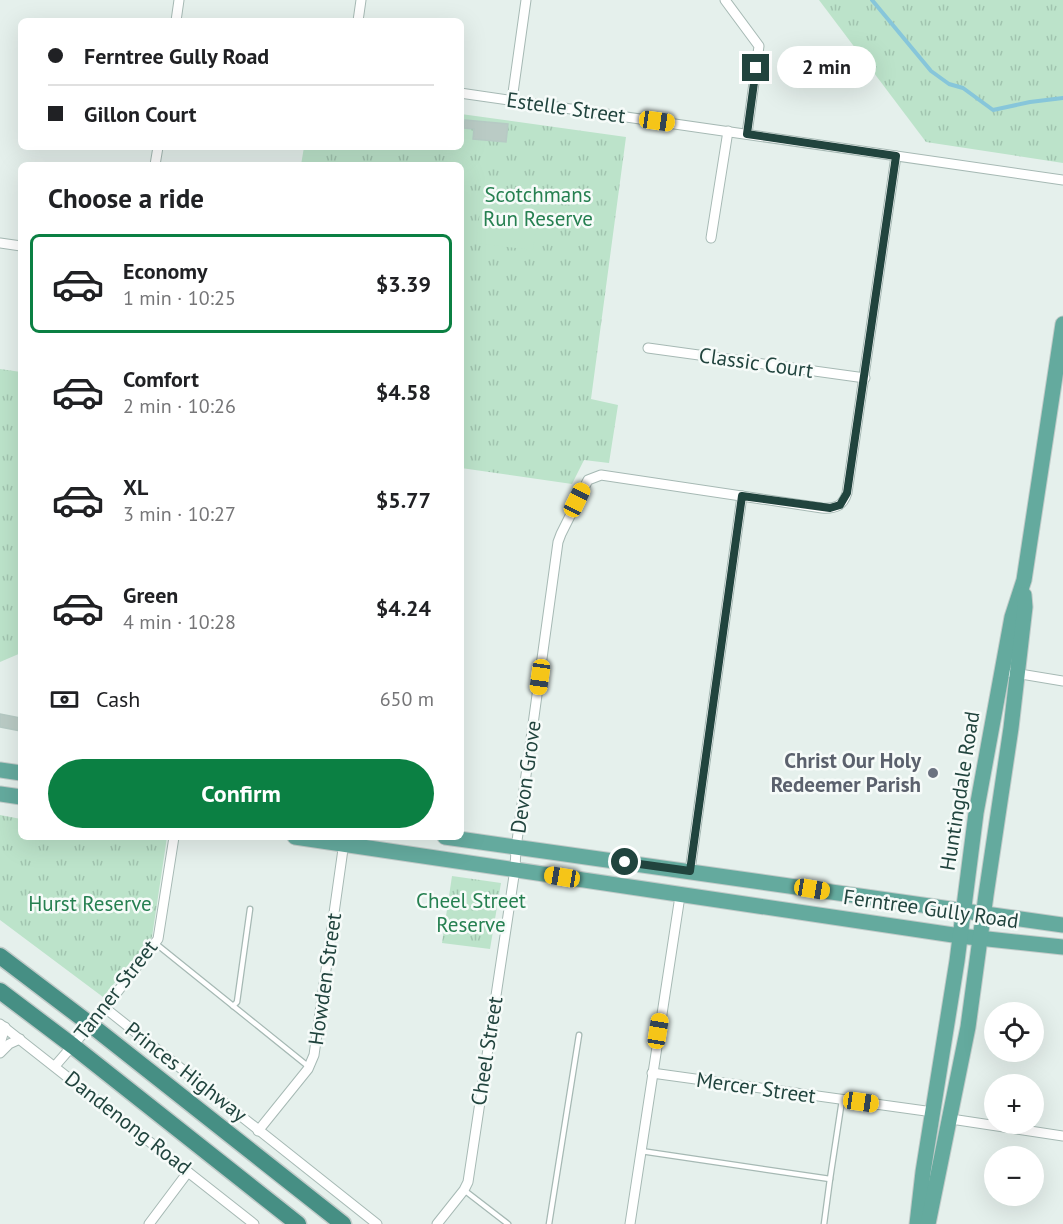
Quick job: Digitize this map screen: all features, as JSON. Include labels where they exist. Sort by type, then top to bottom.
[{"type":"highway","name":"Princes Highway","points":[[0,956],[343,1224]]},
{"type":"highway","points":[[0,991],[298,1224]]},
{"type":"main road","name":"Huntingdale Road","points":[[917,1224],[976,813],[1025,607],[1024,580],[1063,324]]},
{"type":"main road","name":"Huntingdale Road","points":[[928,1224],[968,1027],[1011,728],[1010,673]]},
{"type":"main road","points":[[0,770],[18,773]]},
{"type":"main road","points":[[0,794],[18,797]]},
{"type":"main road","name":"Ferntree Gully Road","points":[[464,840],[1063,925]]},
{"type":"main road","name":"Ferntree Gully Road","points":[[344,841],[680,896],[980,939],[1063,947]]},
{"type":"street","points":[[176,18],[179,0]]},
{"type":"street","points":[[358,18],[361,0]]},
{"type":"street","points":[[512,100],[526,0]]},
{"type":"street","points":[[724,0],[759,46],[747,134]]},
{"type":"street","name":"Estelle Street","points":[[464,94],[1063,180]]},
{"type":"street","points":[[711,238],[728,132]]},
{"type":"street","points":[[690,871],[742,496],[822,508],[837,507],[843,502],[847,493],[865,378],[896,156]]},
{"type":"street","points":[[0,243],[18,246]]},
{"type":"street","name":"Classic Court","points":[[648,348],[865,378]]},
{"type":"street","name":"Devon Grove","points":[[515,869],[558,542],[585,483],[590,478],[609,476],[742,496]]},
{"type":"street","points":[[1010,673],[1063,681]]},
{"type":"street","name":"Tanner Street","points":[[55,1066],[105,1008],[155,944],[161,929],[174,840]]},
{"type":"street","name":"Howden Street","points":[[258,1131],[309,1067],[314,1056],[344,841]]},
{"type":"street","name":"Cheel Street","points":[[437,1224],[468,1182],[515,869]]},
{"type":"street","points":[[630,1224],[680,896]]},
{"type":"street","points":[[105,1008],[377,1224]]},
{"type":"street","points":[[0,1044],[2,1026]]},
{"type":"street","name":"Dandenong Road","points":[[2,1026],[255,1224]]},
{"type":"street","points":[[0,1053],[9,1044],[20,1039]]},
{"type":"street","name":"Mercer Street","points":[[652,1073],[933,1112]]},
{"type":"street","points":[[951,1119],[1063,1136]]},
{"type":"street","points":[[149,1224],[188,1172]]},
{"type":"lane","points":[[233,1006],[237,1002],[250,909]]},
{"type":"lane","points":[[155,944],[309,1067]]},
{"type":"lane","points":[[549,1224],[579,1035]]},
{"type":"lane","points":[[824,1224],[842,1100]]},
{"type":"lane","points":[[641,1150],[830,1179]]},
{"type":"lane","points":[[464,1190],[508,1224]]},
{"type":"green space","points":[[819,0],[1063,0],[1063,163],[926,142]]},
{"type":"green space","name":"Scotchmans Run Reserve","points":[[464,114],[626,137],[591,399],[618,405],[609,463],[584,460],[572,484],[464,468],[464,162],[302,162],[304,150],[464,150]]},
{"type":"green space","points":[[483,188],[540,196],[533,250],[476,243]]},
{"type":"green space","points":[[0,369],[18,372],[18,654],[0,662]]},
{"type":"green space","name":"Hurst Reserve","points":[[0,815],[18,818],[18,840],[167,840],[152,937],[103,997],[0,920]]},
{"type":"green space","name":"Cheel Street Reserve","points":[[452,876],[501,883],[490,949],[442,943]]},
{"type":"building","points":[[465,120],[508,124],[506,142],[473,139],[474,129],[464,128]]},
{"type":"building","points":[[0,714],[18,717],[18,730],[0,727]]},
{"type":"waterway","points":[[872,0],[931,71],[949,84],[963,88],[993,110],[1063,98]]},
{"type":"place","name":"Christ Our Holy Redeemer Parish","points":[[933,773]]},
{"type":"route","points":[[625,862],[690,871],[742,496],[830,508],[840,505],[847,493],[896,156],[747,134],[756,68]]}]
